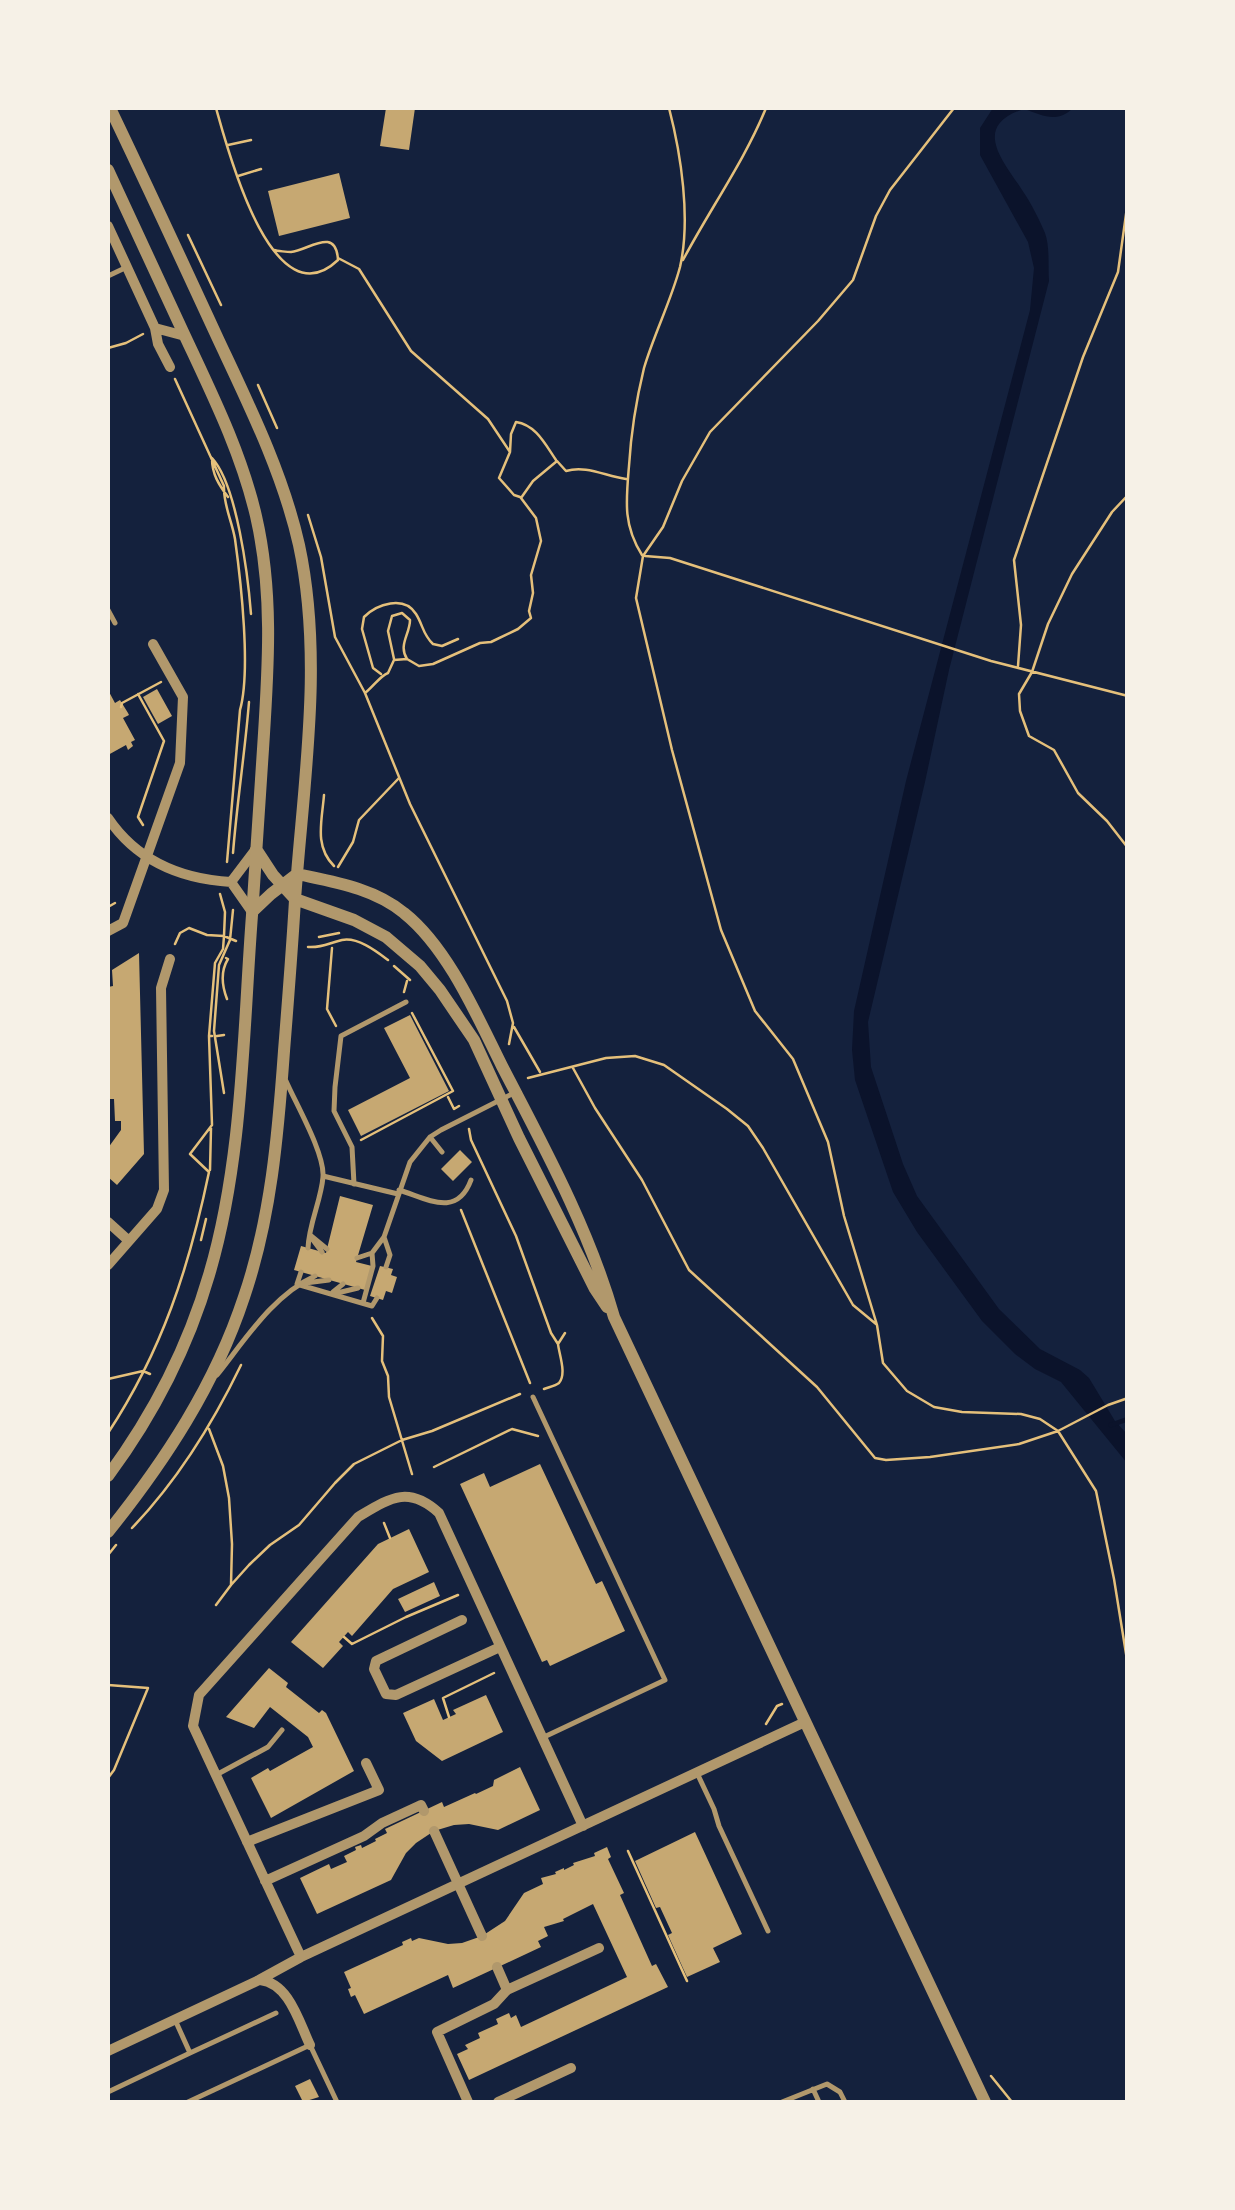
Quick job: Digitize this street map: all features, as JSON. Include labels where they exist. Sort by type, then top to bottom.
[{"type":"street","points":[[108,1532],[172,1447],[203,1393],[236,1319],[256,1255],[272,1179],[283,1074],[310,661],[307,597],[299,546],[278,477],[110,108]]},
{"type":"street","points":[[108,170],[216,402],[244,474],[263,549],[269,638],[237,1119],[217,1248],[172,1371],[108,1476]]},
{"type":"street","points":[[108,226],[170,367]]},
{"type":"street","points":[[155,328],[185,336]]},
{"type":"street","points":[[108,931],[123,923],[180,763],[183,697],[153,644]]},
{"type":"street","points":[[108,818],[146,858],[182,874],[231,882]]},
{"type":"street","points":[[231,882],[256,849]]},
{"type":"street","points":[[256,849],[296,899],[368,926],[420,966],[467,1029],[595,1289],[614,1317],[986,2102]]},
{"type":"street","points":[[252,912],[298,874],[376,895],[420,928],[454,975],[519,1086],[578,1219],[614,1317]]},
{"type":"street","points":[[231,882],[252,912]]},
{"type":"street","points":[[108,1266],[157,1210],[164,1190],[161,988],[170,960]]},
{"type":"street","points":[[108,1222],[129,1241]]},
{"type":"street","points":[[300,1957],[193,1726],[199,1695],[358,1517],[377,1505],[406,1495],[417,1497],[438,1512],[583,1826]]},
{"type":"street","points":[[462,1620],[376,1661],[374,1669],[386,1694],[396,1695],[500,1647]]},
{"type":"street","points":[[108,2051],[300,1957],[806,1722]]},
{"type":"street","points":[[247,1842],[379,1790],[366,1763]]},
{"type":"street","points":[[266,1881],[364,1836],[421,1804],[424,1810]]},
{"type":"street","points":[[434,1831],[482,1936]]},
{"type":"street","points":[[468,2102],[436,2032],[494,2004],[507,1990],[599,1948]]},
{"type":"street","points":[[497,1968],[507,1990]]},
{"type":"street","points":[[258,1980],[281,1989],[310,2045]]},
{"type":"street","points":[[498,2102],[571,2068]]},
{"type":"lane","points":[[108,276],[126,267]]},
{"type":"lane","points":[[108,610],[115,623]]},
{"type":"lane","points":[[354,1184],[351,1145],[334,1111],[341,1036],[406,1002]]},
{"type":"lane","points":[[283,1074],[321,1157],[324,1176],[308,1233],[308,1248]]},
{"type":"lane","points":[[364,1264],[384,1237],[410,1162],[430,1137],[519,1086]]},
{"type":"lane","points":[[430,1137],[442,1152]]},
{"type":"lane","points":[[324,1176],[444,1204],[454,1203],[466,1194],[471,1180]]},
{"type":"lane","points":[[308,1233],[325,1250]]},
{"type":"lane","points":[[384,1237],[390,1254],[386,1268]]},
{"type":"lane","points":[[357,1258],[372,1253]]},
{"type":"lane","points":[[364,1303],[373,1266],[372,1253]]},
{"type":"lane","points":[[297,1284],[301,1272]]},
{"type":"lane","points":[[203,1393],[252,1331],[297,1284],[315,1276]]},
{"type":"lane","points":[[297,1284],[329,1280]]},
{"type":"lane","points":[[297,1284],[372,1306],[377,1298]]},
{"type":"lane","points":[[330,1294],[344,1284]]},
{"type":"lane","points":[[330,1294],[358,1288]]},
{"type":"lane","points":[[534,1395],[665,1680],[541,1738]]},
{"type":"lane","points":[[216,1776],[268,1747],[282,1730]]},
{"type":"lane","points":[[697,1772],[768,1931]]},
{"type":"lane","points":[[108,2092],[276,2013]]},
{"type":"lane","points":[[174,2020],[190,2053]]},
{"type":"lane","points":[[188,2102],[310,2045],[338,2102]]},
{"type":"lane","points":[[782,2102],[827,2084],[840,2092],[845,2102]]},
{"type":"lane","points":[[813,2089],[819,2102]]},
{"type":"path","points":[[216,108],[237,176],[264,239],[274,250],[294,270],[315,274],[338,258],[331,243],[322,240],[290,252],[274,250]]},
{"type":"path","points":[[669,108],[684,199],[680,265]]},
{"type":"path","points":[[643,556],[631,537],[626,509],[632,423],[645,367],[680,265],[766,108]]},
{"type":"path","points":[[954,108],[890,190],[876,216],[853,280],[710,432],[682,482],[664,527],[643,556],[636,598],[672,750],[722,930],[756,1011],[793,1059],[828,1142],[844,1216],[877,1325],[882,1363],[907,1391],[934,1407],[1021,1414],[1040,1419],[1058,1431],[1096,1491],[1128,1666]]},
{"type":"path","points":[[226,145],[251,140]]},
{"type":"path","points":[[237,176],[261,169]]},
{"type":"path","points":[[1018,668],[1021,625],[1014,560],[1083,357],[1118,272],[1128,200]]},
{"type":"path","points":[[187,232],[222,308]]},
{"type":"path","points":[[338,258],[360,269],[411,351],[488,419],[510,452]]},
{"type":"path","points":[[108,348],[155,328]]},
{"type":"path","points":[[170,367],[224,486],[223,497],[235,538],[245,693],[240,710],[227,861],[222,869]]},
{"type":"path","points":[[259,388],[280,436]]},
{"type":"path","points":[[365,693],[388,673],[394,660],[388,626],[392,616],[402,613],[410,620],[403,654],[419,666],[492,642],[531,618],[532,575],[541,541],[536,518],[499,478],[516,422],[527,423],[541,436],[566,471],[580,467],[628,479]]},
{"type":"path","points":[[212,458],[220,466],[231,501],[244,553],[251,613]]},
{"type":"path","points":[[521,498],[556,461]]},
{"type":"path","points":[[224,491],[231,501]]},
{"type":"path","points":[[1128,495],[1112,512],[1072,574],[1020,694],[1020,711],[1029,736],[1054,750],[1078,792],[1128,848]]},
{"type":"path","points":[[307,510],[321,557],[335,637],[365,693],[399,778],[540,1073]]},
{"type":"path","points":[[643,556],[670,558],[991,661],[1128,696]]},
{"type":"path","points":[[382,675],[372,668],[362,630],[364,618],[379,605],[397,603],[414,610],[432,644],[442,646],[458,639]]},
{"type":"path","points":[[394,660],[407,659]]},
{"type":"path","points":[[120,707],[122,702],[167,678]]},
{"type":"path","points":[[232,868],[250,688]]},
{"type":"path","points":[[138,694],[164,742],[138,817],[146,830]]},
{"type":"path","points":[[160,733],[168,728]]},
{"type":"path","points":[[324,795],[322,847],[337,870],[353,842],[359,820],[399,778]]},
{"type":"path","points":[[108,1434],[144,1372],[179,1291],[209,1172],[214,963],[222,956],[227,929],[220,893]]},
{"type":"path","points":[[224,1101],[214,1030],[219,965],[230,940],[234,914],[230,904]]},
{"type":"path","points":[[170,960],[176,938],[184,930],[193,928],[230,940]]},
{"type":"path","points":[[319,937],[346,932]]},
{"type":"path","points":[[353,934],[383,950],[412,974]]},
{"type":"path","points":[[332,948],[328,1009],[341,1036]]},
{"type":"path","points":[[222,956],[228,959],[222,987],[227,1000]]},
{"type":"path","points":[[351,1145],[453,1092],[403,995],[407,981]]},
{"type":"path","points":[[505,1052],[513,1023]]},
{"type":"path","points":[[212,1036],[224,1035]]},
{"type":"path","points":[[519,1086],[540,1073],[606,1058],[635,1056],[664,1065],[748,1126],[854,1305],[877,1325]]},
{"type":"path","points":[[573,1068],[642,1180],[689,1270],[817,1387],[875,1458],[930,1456],[1019,1444],[1058,1431],[1128,1398]]},
{"type":"path","points":[[446,1095],[454,1108],[459,1106]]},
{"type":"path","points":[[209,1172],[190,1154],[212,1127]]},
{"type":"path","points":[[469,1128],[516,1236],[550,1333],[558,1344],[562,1378],[534,1395]]},
{"type":"path","points":[[200,1245],[208,1210]]},
{"type":"path","points":[[460,1210],[534,1395]]},
{"type":"path","points":[[364,1303],[383,1336],[382,1361],[387,1370],[389,1397],[412,1474]]},
{"type":"path","points":[[558,1344],[564,1333]]},
{"type":"path","points":[[108,1555],[156,1504],[208,1428],[242,1363]]},
{"type":"path","points":[[108,1379],[144,1372],[152,1375],[156,1365]]},
{"type":"path","points":[[216,1604],[270,1545],[300,1525],[354,1464],[402,1440],[531,1390],[534,1395]]},
{"type":"path","points":[[208,1428],[223,1466],[229,1498],[232,1586]]},
{"type":"path","points":[[434,1467],[512,1430],[534,1434],[557,1446]]},
{"type":"path","points":[[384,1523],[390,1538]]},
{"type":"path","points":[[344,1637],[352,1644],[458,1595]]},
{"type":"path","points":[[450,1717],[443,1698],[494,1673]]},
{"type":"path","points":[[108,1685],[148,1688],[108,1778]]},
{"type":"path","points":[[773,1712],[777,1722]]},
{"type":"path","points":[[628,1851],[688,1981]]},
{"type":"water","points":[[993,108],[1073,108],[1055,117],[1024,109],[1007,117],[998,126],[995,137],[1002,160],[1045,233],[1049,281],[949,670],[868,1022],[871,1067],[917,1196],[999,1309],[1040,1349],[1089,1378],[1127,1434],[1127,1463],[1061,1382],[1015,1354],[982,1321],[917,1232],[893,1192],[855,1080],[852,1050],[854,1011],[906,781],[1030,310],[1034,268],[1028,242],[980,155],[980,128]]},
{"type":"building","points":[[386,108],[415,108],[409,150],[380,146]]},
{"type":"building","points":[[339,173],[350,218],[279,236],[268,191]]},
{"type":"building","points":[[157,689],[172,716],[158,724],[143,697]]},
{"type":"building","points":[[108,690],[115,703],[120,700],[128,713],[123,718],[135,740],[128,750],[126,745],[108,755]]},
{"type":"building","points":[[139,953],[144,1154],[117,1185],[108,1177],[108,1148],[121,1130],[121,1121],[115,1121],[114,1099],[108,1099],[108,987],[113,986],[112,970]]},
{"type":"building","points":[[410,1015],[449,1091],[361,1136],[348,1110],[410,1078],[384,1028]]},
{"type":"building","points":[[460,1150],[472,1162],[453,1181],[441,1169]]},
{"type":"building","points":[[340,1196],[373,1205],[356,1262],[372,1266],[365,1290],[294,1270],[301,1246],[326,1253]]},
{"type":"building","points":[[380,1266],[393,1269],[391,1275],[397,1277],[392,1293],[386,1291],[383,1300],[370,1296]]},
{"type":"building","points":[[540,1464],[596,1584],[602,1581],[625,1631],[550,1666],[547,1660],[542,1662],[460,1484],[484,1473],[490,1487]]},
{"type":"building","points":[[409,1529],[429,1572],[393,1589],[352,1636],[348,1632],[339,1642],[343,1646],[323,1668],[291,1642],[378,1544]]},
{"type":"building","points":[[434,1582],[440,1596],[405,1612],[398,1599]]},
{"type":"building","points":[[269,1668],[288,1683],[286,1687],[319,1713],[326,1713],[354,1771],[271,1818],[251,1778],[313,1747],[308,1737],[270,1707],[254,1728],[226,1717]]},
{"type":"building","points":[[486,1695],[503,1732],[442,1761],[416,1741],[403,1713],[434,1699],[443,1720],[456,1714],[453,1710]]},
{"type":"building","points":[[520,1767],[540,1810],[498,1830],[469,1824],[434,1831],[406,1853],[391,1880],[317,1914],[300,1878],[329,1864],[331,1869],[347,1862],[344,1856],[355,1847],[376,1841],[387,1833],[385,1829],[442,1802],[444,1807],[476,1794]]},
{"type":"building","points":[[695,1832],[742,1934],[713,1948],[720,1962],[687,1977],[668,1935],[672,1933],[635,1861]]},
{"type":"building","points":[[607,1847],[611,1857],[608,1859],[624,1893],[620,1895],[652,1966],[656,1964],[668,1987],[469,2080],[457,2054],[480,2038],[478,2033],[498,2024],[496,2019],[509,2013],[511,2018],[516,2015],[521,2027],[627,1977],[593,1904],[564,1921],[544,1927],[548,1936],[538,1941],[541,1947],[453,1988],[448,1975],[364,2014],[355,1995],[351,1997],[344,1972],[411,1938],[448,1944],[482,1936],[505,1921],[524,1893],[543,1884],[541,1878],[595,1856]]},
{"type":"building","points":[[310,2079],[319,2097],[303,2102],[295,2086]]},
{"type":"waterway","points":[[1111,1425],[1128,1419]]}]
